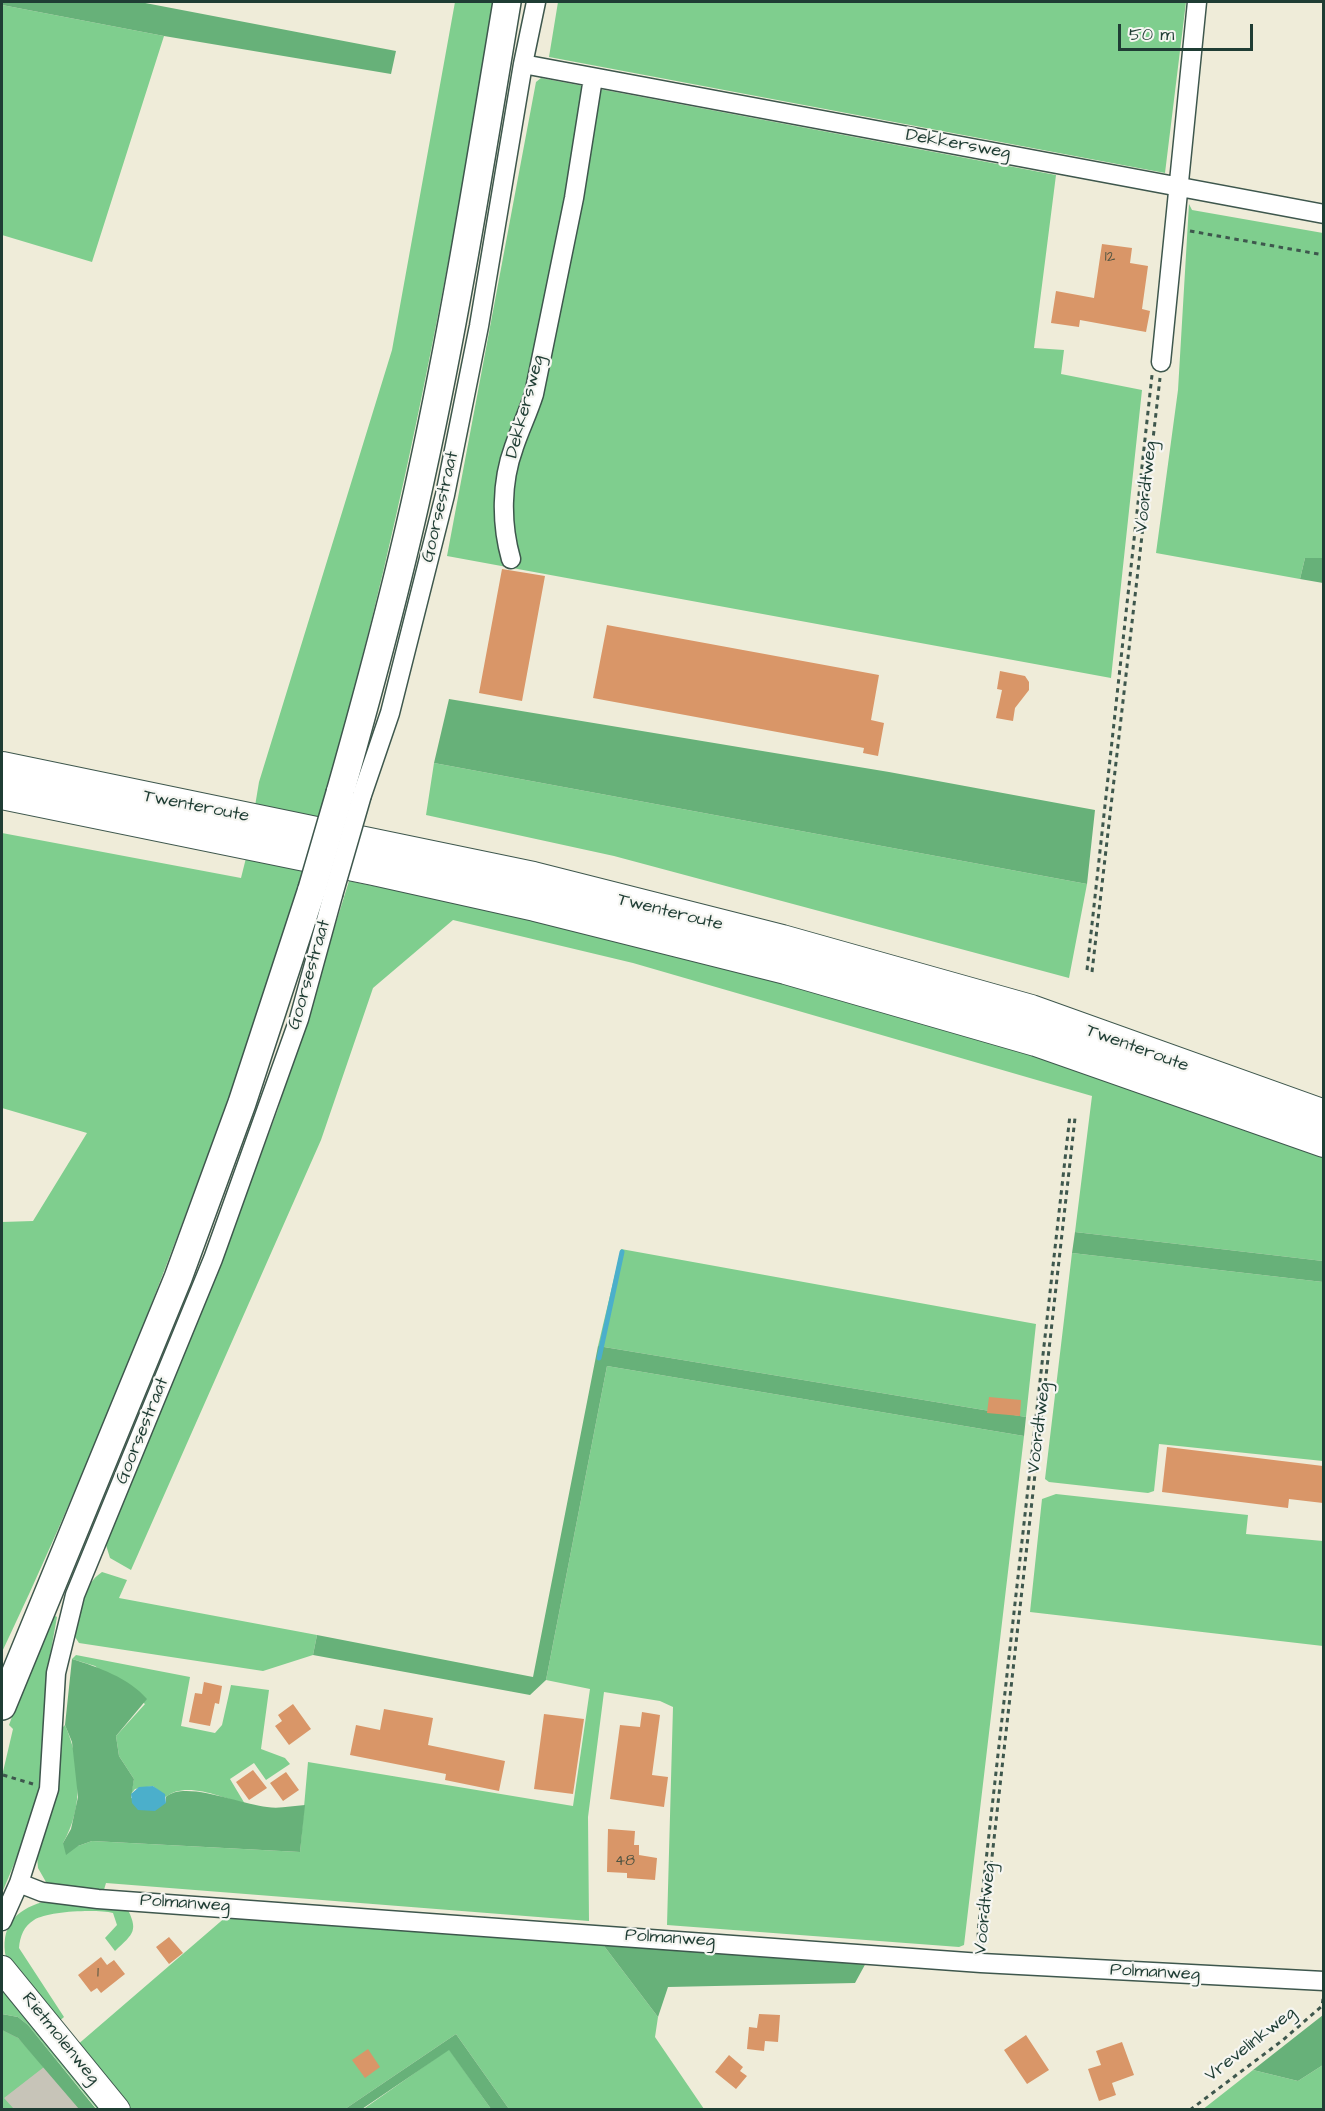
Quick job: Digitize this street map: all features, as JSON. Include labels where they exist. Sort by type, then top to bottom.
[{"type":"highway","name":"Twenteroute","points":[[2,768],[533,878],[783,941],[1031,1011],[1323,1116]]},
{"type":"highway","name":"Twenteroute","points":[[2,794],[385,871],[535,905],[786,968],[1036,1040],[1323,1141]]},
{"type":"main road","name":"Goorsestraat","points":[[2,1706],[178,1278],[322,892],[351,794],[382,642],[423,471],[457,295],[507,2]]},
{"type":"street","name":"Goorsestraat","points":[[351,794],[390,712],[446,495],[479,326],[523,64],[536,2]]},
{"type":"street","points":[[1161,362],[1197,2]]},
{"type":"street","name":"Dekkersweg","points":[[523,64],[1323,214]]},
{"type":"street","name":"Dekkersweg","points":[[510,559],[504,532],[505,494],[513,449],[534,394],[574,198],[592,78]]},
{"type":"street","name":"Goorsestraat","points":[[2,1921],[19,1882],[49,1789],[56,1673],[75,1595],[217,1248],[299,1019],[322,892]]},
{"type":"street","name":"Polmanweg","points":[[19,1882],[42,1892],[98,1899],[981,1963],[1323,1981]]},
{"type":"street","name":"Rietmolenweg","points":[[2,1969],[117,2109]]},
{"type":"path","points":[[1174,228],[1323,255]]},
{"type":"path","points":[[1087,970],[1153,372],[1161,362]]},
{"type":"path","name":"Voordtweg","points":[[1092,972],[1161,362]]},
{"type":"path","name":"Voordtweg","points":[[981,1963],[979,1920],[1070,1114]]},
{"type":"path","name":"Voordtweg","points":[[981,1963],[1075,1118]]},
{"type":"path","points":[[3,1775],[49,1789]]},
{"type":"path","name":"Vrevelinkweg","points":[[1190,2109],[1283,2040],[1322,2006],[1323,1999]]},
{"type":"shaded area","points":[[2,2022],[88,2109],[2,2110]]},
{"type":"green space","points":[[2,2],[140,2],[396,51],[391,74],[164,36],[2,5]]},
{"type":"green space","points":[[455,2],[495,2],[439,312],[396,517],[346,721],[317,822],[255,806],[259,782],[392,350]]},
{"type":"green space","points":[[558,2],[1186,2],[1165,173],[549,57]]},
{"type":"green space","points":[[2,5],[164,36],[92,262],[2,235]]},
{"type":"green space","points":[[541,78],[1056,175],[1034,348],[1064,350],[1061,374],[1142,390],[1111,678],[447,556],[536,82]]},
{"type":"green space","points":[[1189,204],[1192,210],[1323,233],[1323,558],[1305,558],[1300,579],[1156,553],[1178,390]]},
{"type":"green space","points":[[1305,558],[1323,558],[1323,583],[1300,579]]},
{"type":"green space","points":[[449,699],[889,772],[1095,810],[1087,884],[434,763]]},
{"type":"green space","points":[[434,763],[1087,884],[1069,978],[614,856],[426,815]]},
{"type":"green space","points":[[2,833],[241,878],[247,854],[304,865],[256,1019],[156,1292],[108,1413],[2,1652],[2,1222],[33,1221],[87,1133],[2,1108]]},
{"type":"green space","points":[[349,881],[453,902],[501,908],[950,1027],[1323,1151],[1323,1261],[1075,1232],[1092,1096],[633,963],[453,920],[373,988],[321,1140],[131,1570],[110,1558],[106,1545],[108,1535],[225,1251],[278,1109]]},
{"type":"green space","points":[[1075,1232],[1323,1261],[1323,1282],[1072,1253]]},
{"type":"green space","points":[[621,1249],[1036,1324],[1026,1417],[598,1346]]},
{"type":"green space","points":[[1072,1253],[1323,1282],[1323,1461],[1159,1444],[1154,1491],[1148,1493],[1049,1482],[1045,1479]]},
{"type":"green space","points":[[598,1346],[1026,1417],[1024,1436],[607,1366],[546,1680],[530,1695],[313,1655],[317,1635],[533,1677]]},
{"type":"green space","points":[[607,1366],[1024,1436],[964,1945],[959,1947],[667,1925],[673,1707],[660,1701],[604,1692],[588,1817],[589,1921],[106,1883],[103,1893],[57,1889],[46,1882],[38,1868],[37,1857],[57,1790],[61,1729],[65,1725],[74,1754],[78,1784],[74,1815],[63,1843],[78,1846],[92,1841],[300,1852],[308,1762],[573,1806],[590,1689],[546,1680]]},
{"type":"green space","points":[[1056,1494],[1248,1515],[1246,1534],[1323,1541],[1323,1646],[1030,1612],[1042,1499]]},
{"type":"green space","points":[[102,1572],[127,1580],[119,1598],[317,1635],[313,1655],[263,1671],[79,1643],[75,1637],[82,1601],[85,1592]]},
{"type":"green space","points":[[50,1613],[57,1617],[48,1667],[42,1781],[24,1840],[2,1893],[2,1776],[13,1729],[9,1725]]},
{"type":"green space","points":[[76,1655],[190,1677],[181,1726],[215,1733],[222,1725],[231,1685],[269,1690],[261,1749],[285,1758],[290,1764],[266,1780],[254,1763],[230,1779],[245,1804],[194,1790],[174,1792],[166,1797],[153,1786],[135,1789],[131,1794],[134,1779],[119,1756],[116,1736],[145,1704],[95,1666],[72,1659]]},
{"type":"green space","points":[[72,1659],[122,1679],[147,1699],[116,1736],[119,1756],[134,1779],[131,1798],[166,1803],[166,1797],[175,1792],[186,1791],[267,1807],[305,1805],[300,1852],[92,1841],[78,1846],[66,1855],[63,1843],[71,1829],[78,1797],[72,1742],[65,1725]]},
{"type":"green space","points":[[43,1902],[126,1906],[133,1926],[127,1940],[115,1951],[105,1938],[117,1925],[113,1913],[84,1911],[61,1913],[41,1917],[25,1928],[19,1948],[64,2017],[57,2023],[6,1958],[5,1938],[11,1922],[24,1910]]},
{"type":"green space","points":[[227,1916],[601,1942],[658,2017],[655,2037],[704,2109],[509,2109],[456,2034],[345,2109],[130,2109],[76,2046]]},
{"type":"green space","points":[[601,1942],[867,1961],[855,1983],[668,1987],[658,2017]]},
{"type":"green space","points":[[2,1988],[99,2103],[97,2109],[28,2025],[18,2017],[2,2014]]},
{"type":"green space","points":[[2,2014],[18,2017],[28,2025],[96,2109],[79,2109],[18,2038],[2,2030]]},
{"type":"green space","points":[[1323,2015],[1323,2065],[1298,2081],[1253,2070]]},
{"type":"green space","points":[[2,2030],[18,2038],[44,2067],[4,2098],[13,2108],[11,2109],[2,2109]]},
{"type":"green space","points":[[456,2034],[509,2109],[491,2109],[449,2050],[362,2109],[345,2109]]},
{"type":"green space","points":[[449,2049],[491,2109],[362,2110]]},
{"type":"green space","points":[[1323,2065],[1323,2109],[1202,2110],[1253,2070],[1298,2081]]},
{"type":"water","points":[[153,1786],[165,1794],[166,1803],[155,1811],[138,1810],[132,1803],[131,1794],[139,1787]]},
{"type":"building","points":[[1102,244],[1132,248],[1130,263],[1148,266],[1142,309],[1150,311],[1146,332],[1080,320],[1079,327],[1051,323],[1056,291],[1094,298]]},
{"type":"building","points":[[502,569],[545,576],[522,701],[479,693]]},
{"type":"building","points":[[607,625],[879,675],[871,720],[884,723],[878,756],[863,753],[864,748],[593,698]]},
{"type":"building","points":[[1000,671],[1025,676],[1029,682],[1029,690],[1015,708],[1013,721],[996,718],[1002,690],[997,689]]},
{"type":"building","points":[[989,1397],[1021,1400],[1020,1416],[987,1413]]},
{"type":"building","points":[[1167,1447],[1323,1466],[1323,1503],[1289,1499],[1288,1508],[1162,1492]]},
{"type":"building","points":[[204,1682],[222,1686],[219,1704],[215,1703],[210,1726],[189,1722],[195,1693],[202,1694]]},
{"type":"building","points":[[293,1704],[311,1729],[289,1745],[275,1726],[282,1721],[278,1715]]},
{"type":"building","points":[[384,1709],[433,1718],[428,1745],[505,1761],[499,1791],[445,1780],[446,1774],[350,1755],[356,1725],[380,1730]]},
{"type":"building","points":[[642,1712],[660,1715],[652,1775],[668,1777],[664,1807],[610,1799],[620,1725],[640,1727]]},
{"type":"building","points":[[544,1714],[584,1719],[573,1794],[534,1789]]},
{"type":"building","points":[[253,1770],[267,1788],[249,1800],[236,1782]]},
{"type":"building","points":[[286,1772],[299,1790],[283,1801],[270,1783]]},
{"type":"building","points":[[608,1829],[635,1831],[634,1845],[639,1845],[639,1855],[657,1858],[655,1880],[627,1878],[627,1873],[607,1872]]},
{"type":"building","points":[[169,1937],[183,1953],[169,1964],[156,1947]]},
{"type":"building","points":[[101,1957],[107,1965],[114,1960],[125,1974],[101,1993],[97,1988],[91,1992],[78,1975]]},
{"type":"building","points":[[759,2014],[780,2015],[778,2042],[765,2041],[764,2051],[747,2049],[749,2027],[757,2028]]},
{"type":"building","points":[[1026,2035],[1049,2070],[1027,2084],[1004,2050]]},
{"type":"building","points":[[1122,2042],[1134,2075],[1112,2083],[1116,2095],[1099,2101],[1088,2069],[1101,2065],[1096,2051]]},
{"type":"building","points":[[368,2049],[380,2067],[365,2078],[352,2060]]},
{"type":"building","points":[[729,2055],[743,2067],[740,2071],[747,2076],[736,2089],[715,2072]]},
{"type":"waterway","points":[[599,1358],[622,1252]]}]
